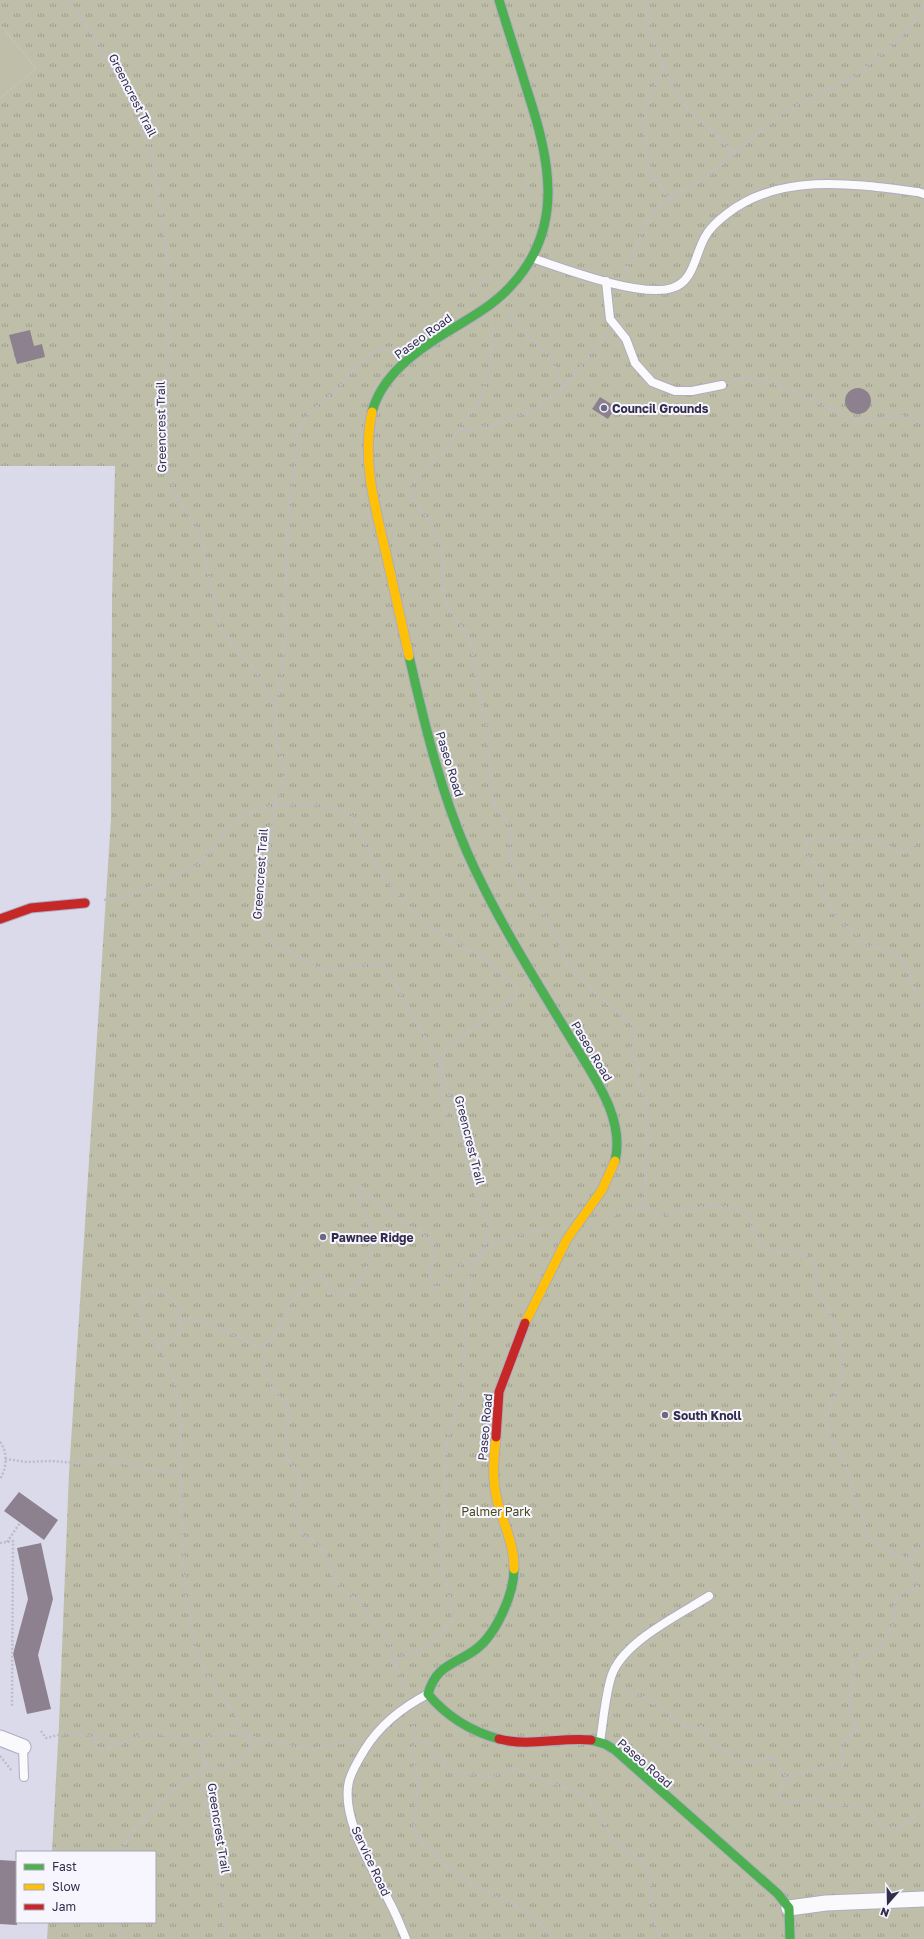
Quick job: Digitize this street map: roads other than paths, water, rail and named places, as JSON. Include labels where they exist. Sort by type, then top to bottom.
[{"type":"street","name":"Paseo Road","points":[[499,0],[533,106],[549,170],[550,193],[548,211],[543,231],[531,258],[515,282],[500,297],[417,352],[392,374],[384,384],[372,407],[368,423],[369,471],[412,670],[432,751],[460,837],[492,903],[604,1093],[615,1128],[616,1159],[609,1178],[572,1232],[539,1293],[498,1395],[494,1475],[496,1496],[513,1545],[516,1560],[514,1577],[506,1603],[482,1643],[465,1656],[439,1670],[430,1682],[428,1694],[436,1705],[450,1718],[468,1728],[493,1736],[512,1741],[532,1743],[584,1739],[600,1742],[614,1750],[778,1894],[789,1908]]},
{"type":"street","points":[[0,919],[18,910],[40,905],[85,904]]},
{"type":"street","points":[[0,1738],[23,1747]]},
{"type":"street","points":[[790,1939],[789,1908],[826,1903],[924,1899]]},
{"type":"lane","points":[[531,258],[606,281],[645,291],[672,288],[681,284],[689,274],[705,236],[719,220],[751,198],[771,191],[803,186],[858,185],[924,194]]},
{"type":"lane","points":[[606,281],[608,312],[614,326],[626,339],[635,363],[640,371],[652,382],[675,391],[692,391],[722,385]]},
{"type":"lane","points":[[600,1742],[612,1673],[619,1660],[629,1649],[645,1636],[708,1596]]},
{"type":"lane","name":"Service Road","points":[[406,1939],[355,1831],[350,1815],[349,1782],[356,1763],[372,1737],[389,1721],[414,1702],[428,1694]]},
{"type":"lane","points":[[23,1747],[24,1777]]},
{"type":"place","name":"Council Grounds","points":[[604,408]]},
{"type":"place","name":"Pawnee Ridge","points":[[323,1237]]},
{"type":"place","name":"South Knoll","points":[[665,1415]]},
{"type":"park label","name":"Palmer Park","points":[[496,1511]]}]
